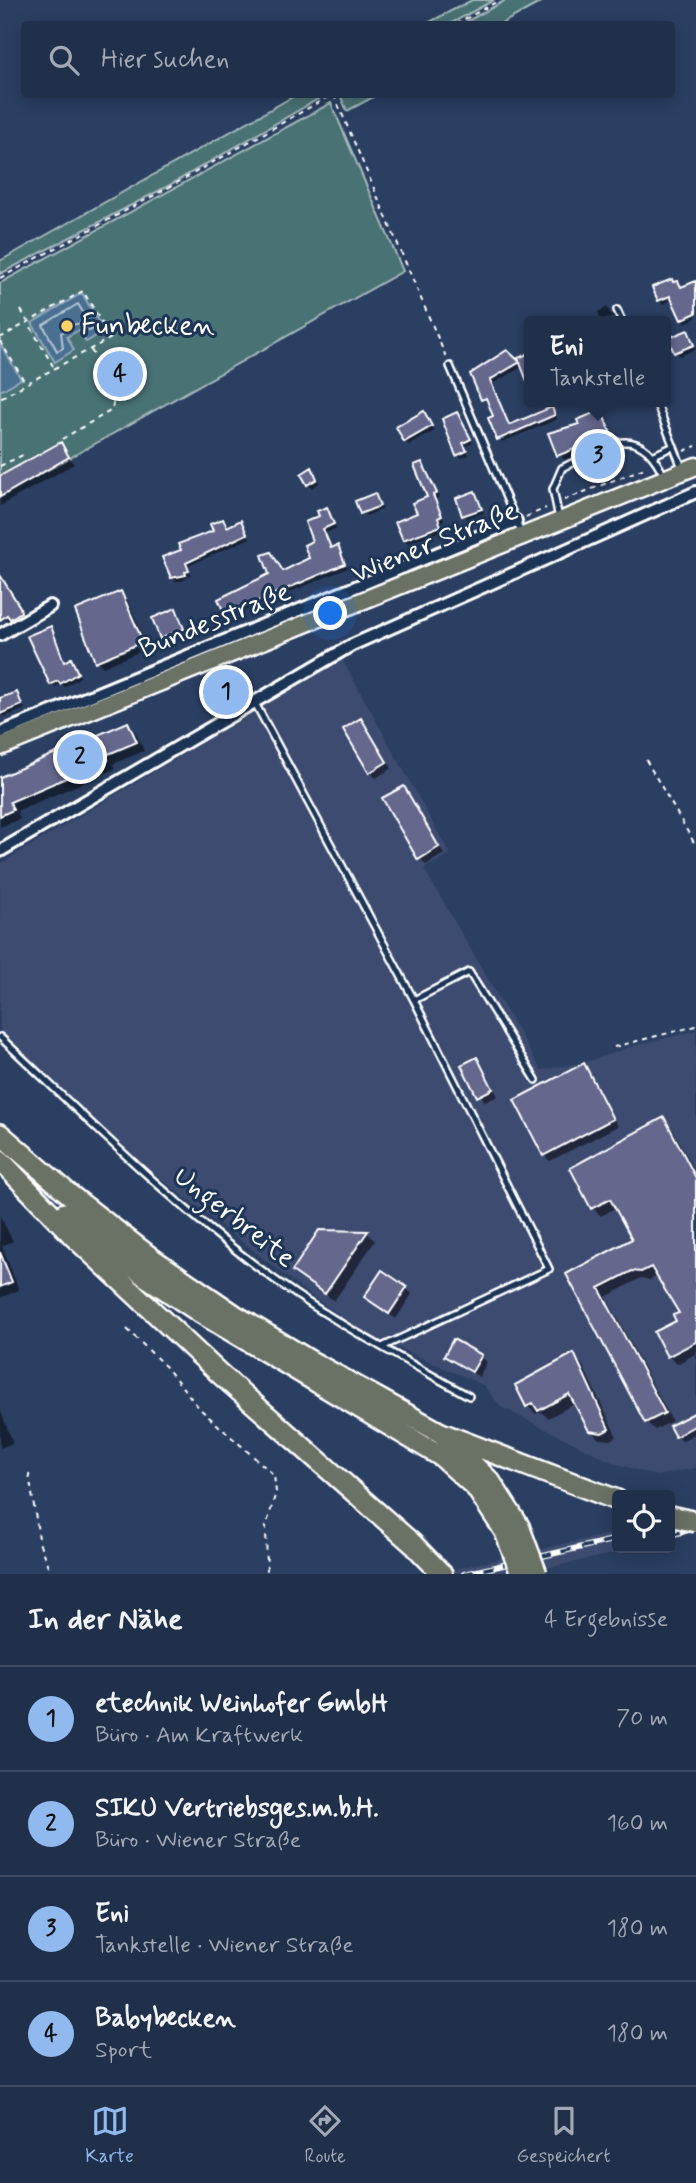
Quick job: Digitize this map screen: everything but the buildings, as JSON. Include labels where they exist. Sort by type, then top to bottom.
[{"type":"highway","points":[[0,1134],[69,1194],[193,1288],[367,1402],[456,1468],[512,1529],[521,1574]]},
{"type":"highway","points":[[0,1160],[124,1284],[296,1442],[413,1544],[442,1574]]},
{"type":"highway","points":[[22,1181],[145,1276],[244,1341],[367,1402],[612,1498]]},
{"type":"highway","points":[[441,1433],[490,1481],[537,1574]]},
{"type":"highway","points":[[675,1517],[696,1522]]},
{"type":"main road","name":"Wiener Straße","points":[[0,747],[89,705],[519,528],[690,468]]},
{"type":"street","points":[[0,851],[352,645],[696,492]]},
{"type":"street","points":[[0,635],[50,606]]},
{"type":"street","points":[[0,733],[89,705]]},
{"type":"lane","points":[[617,310],[620,316]]},
{"type":"lane","points":[[450,366],[519,528]]},
{"type":"lane","points":[[658,407],[677,454],[690,468]]},
{"type":"lane","points":[[557,513],[554,489],[562,468],[617,441],[630,440],[654,455],[665,478]]},
{"type":"lane","points":[[654,455],[674,446]]},
{"type":"lane","points":[[254,702],[414,1000],[549,1269],[382,1347]]},
{"type":"lane","points":[[414,1000],[469,972],[536,1080]]},
{"type":"lane","name":"Ungerbreite","points":[[0,1037],[124,1156],[256,1266],[382,1347],[469,1396]]},
{"type":"path","points":[[462,21],[500,0]]},
{"type":"path","points":[[0,278],[166,189],[326,98]]},
{"type":"path","points":[[335,98],[450,366]]},
{"type":"path","points":[[0,398],[111,338],[83,291],[0,340],[26,383]]},
{"type":"path","points":[[21,310],[55,368]]},
{"type":"path","points":[[62,439],[112,410],[115,391],[91,349]]},
{"type":"path","points":[[104,372],[123,359],[134,380],[115,391]]},
{"type":"path","points":[[677,454],[696,446]]},
{"type":"path","points":[[0,467],[27,453]]},
{"type":"path","points":[[519,528],[557,513],[658,462]]},
{"type":"path","points":[[646,760],[696,846]]},
{"type":"path","points":[[614,1047],[696,1026]]},
{"type":"path","points":[[127,1329],[166,1367],[200,1409],[274,1475],[276,1492],[266,1527],[268,1574]]},
{"type":"path","points":[[29,1474],[40,1545],[51,1574]]},
{"type":"shaded area","points":[[342,659],[450,854],[424,869],[541,1070],[590,1061],[636,1045],[696,1031],[696,1468],[656,1476],[614,1463],[501,1407],[483,1385],[369,1335],[310,1295],[118,1145],[0,1034],[0,864]]},
{"type":"shaded area","points":[[612,1533],[612,1553],[616,1553],[521,1574],[432,1574]]},
{"type":"green space","points":[[472,0],[494,0],[456,21],[432,21]]},
{"type":"green space","points":[[506,0],[545,0],[506,21],[468,21]]},
{"type":"green space","points":[[291,98],[320,98],[166,187],[0,274],[0,261]]},
{"type":"green space","points":[[341,98],[371,98],[347,111]]},
{"type":"green space","points":[[331,103],[403,271],[0,497],[0,283]]},
{"type":"water","name":"Funbecken","points":[[82,293],[104,331],[86,342],[79,330],[67,337],[74,350],[55,362],[32,323]]},
{"type":"water","points":[[0,343],[21,379],[0,391]]},
{"type":"railway","points":[[675,1534],[696,1528]]},
{"type":"railway","points":[[464,1574],[612,1540]]},
{"type":"place","name":"Funbecken","points":[[67,326]]},
{"type":"place","name":"Babybecken","points":[[120,374]]},
{"type":"place","name":"Eni","points":[[598,456]]},
{"type":"place","name":"etechnik Weinhofer GmbH","points":[[226,692]]},
{"type":"place","name":"SIKU Vertriebsges.m.b.H.","points":[[80,757]]}]
